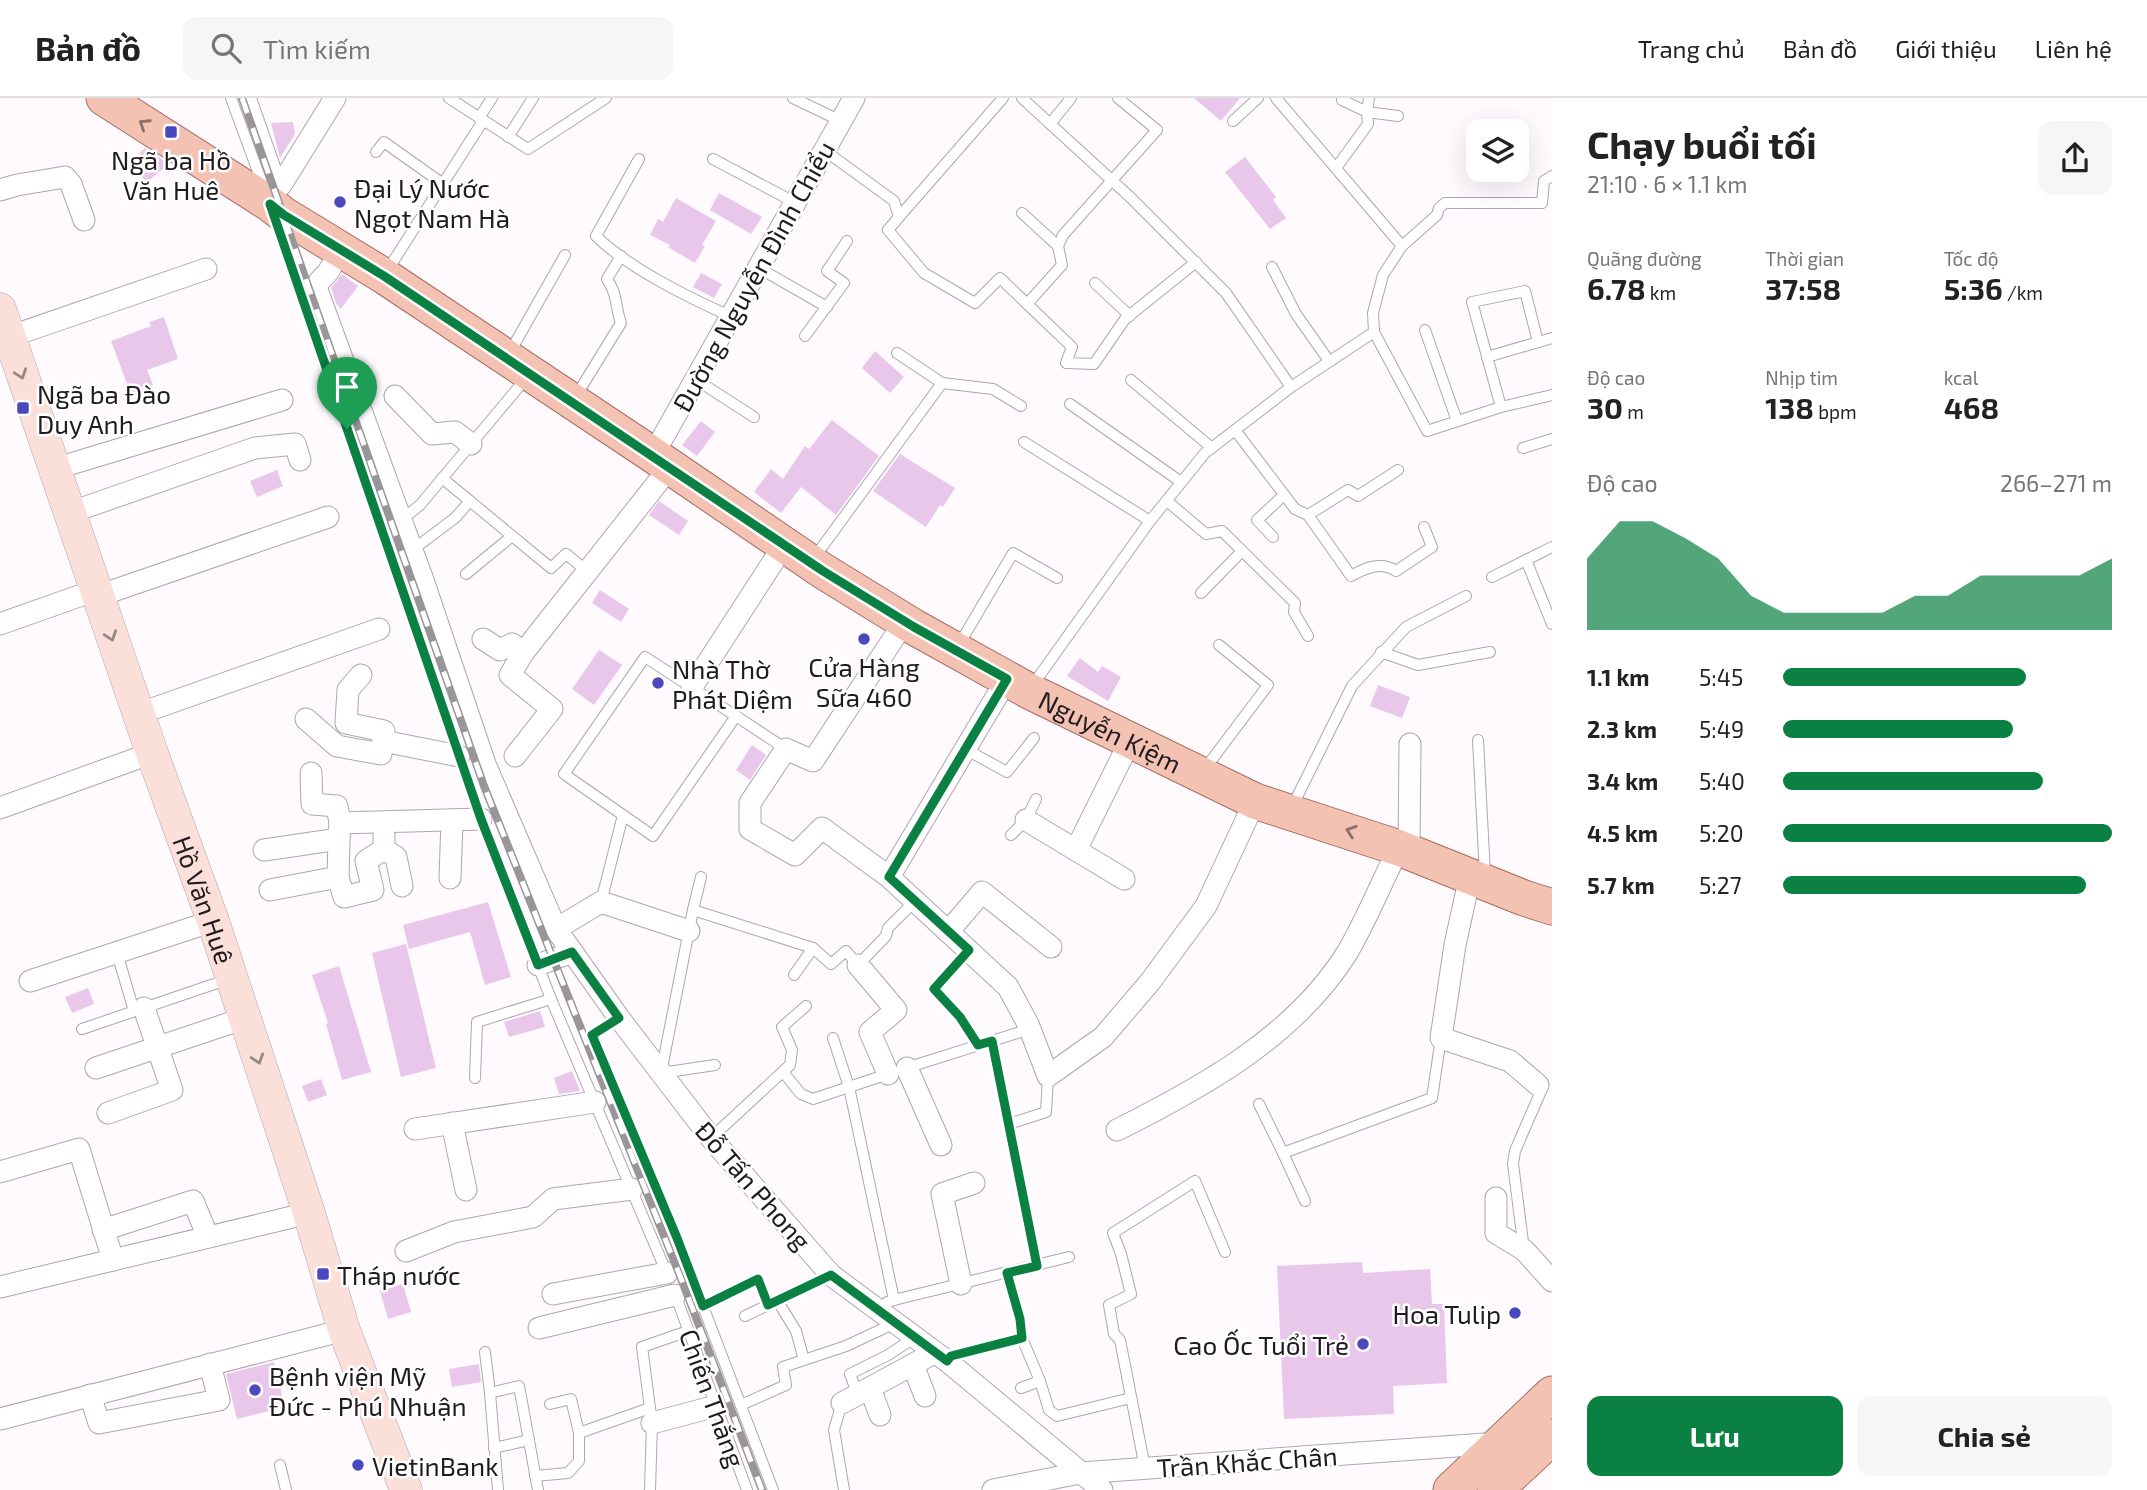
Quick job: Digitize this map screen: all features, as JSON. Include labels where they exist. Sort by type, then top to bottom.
[{"type":"main road","name":"Nguyễn Kiệm","points":[[104,98],[281,203],[339,249],[384,276],[797,554],[905,621],[1018,685],[1255,801],[1404,850],[1552,907]]},
{"type":"main road","name":"Hồ Văn Huê","points":[[3,329],[213,921],[309,1213],[344,1330],[406,1490]]},
{"type":"main road","points":[[1451,1490],[1552,1394]]},
{"type":"main road","points":[[1495,1490],[1547,1446]]},
{"type":"street","name":"Đường Nguyễn Đình Chiểu","points":[[523,653],[587,571],[661,461],[695,379],[854,98]]},
{"type":"street","points":[[281,203],[331,100]]},
{"type":"street","points":[[0,190],[65,177],[71,184],[84,220]]},
{"type":"street","name":"Đỗ Tấn Phong","points":[[339,249],[327,274],[316,287],[485,764],[556,929],[619,1018],[712,1138],[831,1275],[890,1312],[914,1338],[941,1357],[1090,1484]]},
{"type":"street","points":[[3,329],[206,270]]},
{"type":"street","points":[[394,396],[432,434],[455,432],[471,444]]},
{"type":"street","points":[[54,469],[282,400]]},
{"type":"street","points":[[69,513],[255,448],[295,444],[300,460]]},
{"type":"street","points":[[0,624],[328,517]]},
{"type":"street","points":[[692,687],[797,554]]},
{"type":"street","points":[[905,621],[813,761],[786,749],[750,803],[750,829],[794,855],[822,828],[889,877],[1008,986],[1030,1029],[1048,1076],[1102,1037],[1150,982],[1206,906],[1255,801]]},
{"type":"street","points":[[138,714],[379,629]]},
{"type":"street","points":[[483,639],[500,650],[512,644],[523,653],[510,675],[552,709],[515,756]]},
{"type":"street","points":[[306,719],[337,746],[381,754],[384,731],[346,723],[348,691],[361,675]]},
{"type":"street","points":[[889,877],[965,749],[1018,685]]},
{"type":"street","points":[[383,741],[459,755]]},
{"type":"street","points":[[1076,850],[1130,741]]},
{"type":"street","points":[[1117,1130],[1187,1094],[1252,1052],[1318,993],[1347,952],[1404,850],[1410,744]]},
{"type":"street","points":[[0,808],[152,753]]},
{"type":"street","points":[[311,773],[312,804],[337,806],[340,831],[338,877],[344,897],[373,890],[366,861],[384,849]]},
{"type":"street","points":[[264,850],[383,821],[481,819]]},
{"type":"street","points":[[450,878],[452,820]]},
{"type":"street","points":[[383,821],[384,849]]},
{"type":"street","points":[[1018,828],[1076,850],[1124,879]]},
{"type":"street","points":[[384,849],[396,857],[402,886]]},
{"type":"street","points":[[270,890],[338,877]]},
{"type":"street","points":[[1478,879],[1455,945],[1441,1038],[1510,1061],[1538,1084]]},
{"type":"street","points":[[948,932],[982,892],[1051,947]]},
{"type":"street","points":[[556,929],[601,902],[691,920]]},
{"type":"street","points":[[30,981],[213,921]]},
{"type":"street","points":[[538,965],[572,952]]},
{"type":"street","points":[[858,965],[896,1010],[870,1032],[897,1071],[941,1145]]},
{"type":"street","points":[[108,1113],[172,1090],[158,1047],[139,1010]]},
{"type":"street","points":[[96,1068],[245,1018]]},
{"type":"street","points":[[415,1129],[595,1102]]},
{"type":"street","points":[[452,1123],[466,1191]]},
{"type":"street","points":[[0,1172],[79,1149],[113,1260]]},
{"type":"street","points":[[961,1284],[942,1194],[974,1183]]},
{"type":"street","points":[[406,1251],[454,1232],[534,1217],[553,1199],[632,1189]]},
{"type":"street","points":[[1496,1198],[1496,1233],[1524,1250],[1552,1281]]},
{"type":"street","points":[[103,1230],[193,1201],[208,1237]]},
{"type":"street","points":[[0,1287],[309,1213]]},
{"type":"street","points":[[553,1294],[667,1273]]},
{"type":"street","points":[[539,1328],[675,1295]]},
{"type":"street","points":[[0,1419],[344,1330]]},
{"type":"street","points":[[880,1415],[856,1395],[913,1365],[941,1357]]},
{"type":"street","points":[[90,1395],[99,1423],[219,1400],[210,1364]]},
{"type":"street","points":[[913,1365],[925,1396]]},
{"type":"street","points":[[651,1415],[716,1406]]},
{"type":"street","name":"Trần Khắc Chân","points":[[1007,1489],[1090,1484],[1145,1468],[1501,1443]]},
{"type":"lane","points":[[231,98],[281,203]]},
{"type":"lane","points":[[251,98],[281,203]]},
{"type":"lane","points":[[449,98],[528,149],[606,98]]},
{"type":"lane","points":[[384,276],[443,184],[492,98]]},
{"type":"lane","points":[[508,137],[533,98]]},
{"type":"lane","points":[[793,98],[841,121]]},
{"type":"lane","points":[[1003,98],[888,230],[924,273],[975,303],[1000,278],[1066,339],[1072,347],[1066,362],[1094,364],[1129,316],[1196,262]]},
{"type":"lane","points":[[1023,98],[1113,181],[1226,293],[1291,387]]},
{"type":"lane","points":[[1050,124],[1071,98]]},
{"type":"lane","points":[[1028,303],[1062,265],[1058,246],[1063,235],[1157,130],[1118,98]]},
{"type":"lane","points":[[1233,121],[1258,98]]},
{"type":"lane","points":[[1276,98],[1402,246]]},
{"type":"lane","points":[[1336,168],[1368,124],[1369,98]]},
{"type":"lane","points":[[1342,100],[1367,112],[1398,116]]},
{"type":"lane","points":[[376,152],[384,142],[443,184]]},
{"type":"lane","points":[[824,150],[894,201],[900,217]]},
{"type":"lane","points":[[639,159],[596,236],[621,257],[701,304],[730,316]]},
{"type":"lane","points":[[713,159],[794,202]]},
{"type":"lane","points":[[1552,176],[1544,181],[1542,203],[1445,203],[1439,208],[1437,215],[1402,246],[1383,275],[1373,313],[1374,332],[1427,431],[1501,407],[1552,395]]},
{"type":"lane","name":"Chiến Thắng","points":[[281,203],[481,819],[551,999],[667,1273],[747,1490]]},
{"type":"lane","points":[[1021,213],[1058,246]]},
{"type":"lane","points":[[805,336],[844,284],[827,271],[846,241]]},
{"type":"lane","points":[[400,521],[420,505],[471,444],[518,366],[565,256]]},
{"type":"lane","points":[[573,402],[621,323],[617,313],[618,300],[607,279],[621,257]]},
{"type":"lane","points":[[757,267],[828,307]]},
{"type":"lane","points":[[1272,267],[1296,314],[1329,361]]},
{"type":"lane","points":[[1096,283],[1129,316]]},
{"type":"lane","points":[[1501,407],[1472,302],[1525,291],[1538,342]]},
{"type":"lane","points":[[1425,330],[1457,421]]},
{"type":"lane","points":[[1018,685],[1205,453],[1291,387],[1374,332]]},
{"type":"lane","points":[[1487,358],[1552,338]]},
{"type":"lane","points":[[897,353],[942,383],[993,389],[1021,406]]},
{"type":"lane","points":[[695,379],[754,417]]},
{"type":"lane","points":[[1131,380],[1212,448]]},
{"type":"lane","points":[[797,554],[942,383]]},
{"type":"lane","points":[[1070,404],[1181,482]]},
{"type":"lane","points":[[1235,430],[1295,509],[1308,515],[1351,576],[1368,566],[1389,567],[1396,571],[1432,547],[1424,527]]},
{"type":"lane","points":[[1523,448],[1552,439]]},
{"type":"lane","points":[[1024,442],[1150,521]]},
{"type":"lane","points":[[1308,515],[1348,490],[1358,496],[1398,470]]},
{"type":"lane","points":[[442,478],[551,568],[566,554],[587,571]]},
{"type":"lane","points":[[1273,537],[1257,520],[1284,495]]},
{"type":"lane","points":[[411,551],[455,518],[470,501]]},
{"type":"lane","points":[[1167,501],[1206,534],[1222,531],[1296,603],[1294,612],[1308,636]]},
{"type":"lane","points":[[466,574],[512,536]]},
{"type":"lane","points":[[1492,577],[1552,547]]},
{"type":"lane","points":[[1201,593],[1242,551]]},
{"type":"lane","points":[[956,650],[1013,553],[1057,578]]},
{"type":"lane","points":[[1527,560],[1552,624]]},
{"type":"lane","points":[[1289,812],[1352,686],[1406,627],[1466,596]]},
{"type":"lane","points":[[1200,775],[1268,685],[1219,645]]},
{"type":"lane","points":[[1381,652],[1418,665],[1490,652]]},
{"type":"lane","points":[[736,716],[653,836],[564,774],[645,657],[692,687],[736,716],[786,749]]},
{"type":"lane","points":[[965,749],[1007,772],[1034,738]]},
{"type":"lane","points":[[1478,740],[1478,879]]},
{"type":"lane","points":[[1018,828],[1036,799]]},
{"type":"lane","points":[[601,902],[623,816]]},
{"type":"lane","points":[[701,877],[661,1073],[715,1065]]},
{"type":"lane","points":[[691,920],[813,948],[831,964],[846,951],[858,965],[886,936],[888,928],[915,901]]},
{"type":"lane","points":[[794,975],[813,948]]},
{"type":"lane","points":[[969,950],[934,989],[960,1017],[978,1045]]},
{"type":"lane","points":[[117,953],[139,1010]]},
{"type":"lane","points":[[82,1029],[232,978]]},
{"type":"lane","points":[[475,1078],[477,1022],[551,999]]},
{"type":"lane","points":[[712,1138],[790,1065],[792,1049],[782,1027],[806,1006]]},
{"type":"lane","name":"Chiến Thắng","points":[[619,1018],[592,1035],[677,1238],[773,1490]]},
{"type":"lane","points":[[783,1072],[801,1094],[813,1099],[1030,1029]]},
{"type":"lane","points":[[833,1038],[849,1087],[890,1312]]},
{"type":"lane","points":[[1283,1153],[1432,1098],[1441,1038]]},
{"type":"lane","points":[[992,1041],[1037,1266]]},
{"type":"lane","points":[[1009,1125],[1046,1112],[1048,1076]]},
{"type":"lane","points":[[1524,1250],[1513,1164],[1515,1151],[1541,1091],[1538,1084]]},
{"type":"lane","points":[[1259,1104],[1305,1200]]},
{"type":"lane","points":[[1145,1468],[1120,1340],[1114,1335],[1110,1305],[1131,1294],[1121,1254],[1112,1233],[1195,1181],[1225,1252]]},
{"type":"lane","points":[[741,1405],[786,1385],[783,1367],[846,1346],[890,1312],[961,1284],[1069,1257]]},
{"type":"lane","points":[[1007,1273],[1020,1319],[1022,1338],[1049,1410],[1057,1416],[1131,1398]]},
{"type":"lane","points":[[745,1316],[831,1275]]},
{"type":"lane","points":[[703,1306],[758,1279],[796,1331],[804,1360]]},
{"type":"lane","points":[[650,1490],[651,1415],[642,1347],[688,1331]]},
{"type":"lane","points":[[844,1490],[834,1430],[856,1395],[850,1374],[914,1338]]},
{"type":"lane","points":[[941,1357],[1022,1338]]},
{"type":"lane","points":[[485,1352],[498,1490]]},
{"type":"lane","points":[[1021,1388],[1040,1381]]},
{"type":"lane","points":[[490,1394],[519,1386],[538,1490]]},
{"type":"lane","points":[[535,1476],[568,1473],[579,1461],[579,1433],[571,1399],[550,1404]]},
{"type":"lane","points":[[579,1433],[651,1415]]},
{"type":"lane","points":[[494,1448],[529,1440]]},
{"type":"lane","points":[[279,1465],[286,1490]]},
{"type":"building","points":[[1194,98],[1240,98],[1221,121]]},
{"type":"building","points":[[293,122],[295,134],[280,158],[271,123]]},
{"type":"building","points":[[145,148],[169,164],[147,182],[129,163]]},
{"type":"building","points":[[1245,157],[1276,197],[1273,200],[1286,218],[1270,229],[1225,172]]},
{"type":"building","points":[[719,193],[762,217],[751,234],[710,210]]},
{"type":"building","points":[[676,198],[716,221],[695,263],[650,235],[658,219],[663,222]]},
{"type":"building","points":[[701,273],[722,284],[714,298],[693,287]]},
{"type":"building","points":[[342,274],[358,286],[341,309],[331,288]]},
{"type":"building","points":[[164,317],[178,359],[147,370],[153,385],[131,394],[111,341],[151,326],[149,322]]},
{"type":"building","points":[[875,351],[904,377],[890,393],[862,368]]},
{"type":"building","points":[[832,420],[879,456],[836,515],[801,487],[781,513],[754,492],[771,469],[783,479],[805,446],[809,449]]},
{"type":"building","points":[[701,421],[715,432],[697,456],[682,445]]},
{"type":"building","points":[[900,454],[955,488],[926,527],[873,491]]},
{"type":"building","points":[[277,470],[283,486],[257,497],[250,481]]},
{"type":"building","points":[[659,501],[688,521],[679,535],[649,515]]},
{"type":"building","points":[[600,590],[629,609],[621,622],[592,603]]},
{"type":"building","points":[[599,650],[622,665],[594,705],[572,689]]},
{"type":"building","points":[[1080,658],[1098,672],[1102,666],[1121,677],[1108,701],[1067,676]]},
{"type":"building","points":[[1378,685],[1410,697],[1402,718],[1370,706]]},
{"type":"building","points":[[752,745],[766,755],[750,780],[736,770]]},
{"type":"building","points":[[488,902],[511,977],[485,985],[470,932],[409,949],[403,925]]},
{"type":"building","points":[[406,944],[436,1068],[401,1077],[372,953]]},
{"type":"building","points":[[339,966],[371,1072],[342,1080],[326,1024],[328,1023],[312,975]]},
{"type":"building","points":[[88,988],[94,1004],[72,1013],[65,997]]},
{"type":"building","points":[[540,1011],[545,1027],[509,1037],[504,1022]]},
{"type":"building","points":[[572,1071],[580,1091],[559,1094],[554,1078]]},
{"type":"building","points":[[321,1079],[327,1095],[308,1102],[302,1086]]},
{"type":"building","name":"Cao Ốc Tuổi Trẻ","points":[[1362,1262],[1363,1273],[1430,1269],[1432,1304],[1444,1304],[1447,1383],[1393,1386],[1394,1414],[1284,1419],[1277,1266]]},
{"type":"building","points":[[403,1284],[411,1312],[388,1319],[380,1291]]},
{"type":"building","name":"Bệnh viện Mỹ Đức - Phú Nhuận","points":[[274,1362],[285,1407],[237,1419],[226,1374]]},
{"type":"building","points":[[479,1364],[481,1382],[452,1387],[449,1369]]},
{"type":"railway","points":[[242,98],[484,786],[682,1281],[762,1490]]},
{"type":"place","name":"Ngã ba Hồ Văn Huê","points":[[171,132]]},
{"type":"place","name":"Đại Lý Nước Ngọt Nam Hà","points":[[340,202]]},
{"type":"place","name":"Ngã ba Đào Duy Anh","points":[[23,408]]},
{"type":"place","name":"Cửa Hàng Sữa 460","points":[[864,639]]},
{"type":"place","name":"Nhà Thờ Phát Diệm","points":[[658,683]]},
{"type":"place","name":"Tháp nước","points":[[323,1274]]},
{"type":"place","name":"Hoa Tulip","points":[[1515,1313]]},
{"type":"place","name":"Cao Ốc Tuổi Trẻ","points":[[1363,1344]]},
{"type":"place","name":"Bệnh viện Mỹ Đức - Phú Nhuận","points":[[255,1390]]},
{"type":"place","name":"VietinBank","points":[[358,1465]]},
{"type":"route","points":[[270,204],[384,276],[823,571],[914,627],[1007,679],[889,877],[969,950],[934,989],[960,1017],[978,1045],[992,1041],[1037,1266],[1007,1273],[1014,1292],[1022,1338],[951,1356],[947,1361],[831,1275],[768,1305],[758,1279],[703,1306],[592,1035],[619,1018],[572,952],[538,965],[481,819],[347,429],[270,204]]}]
